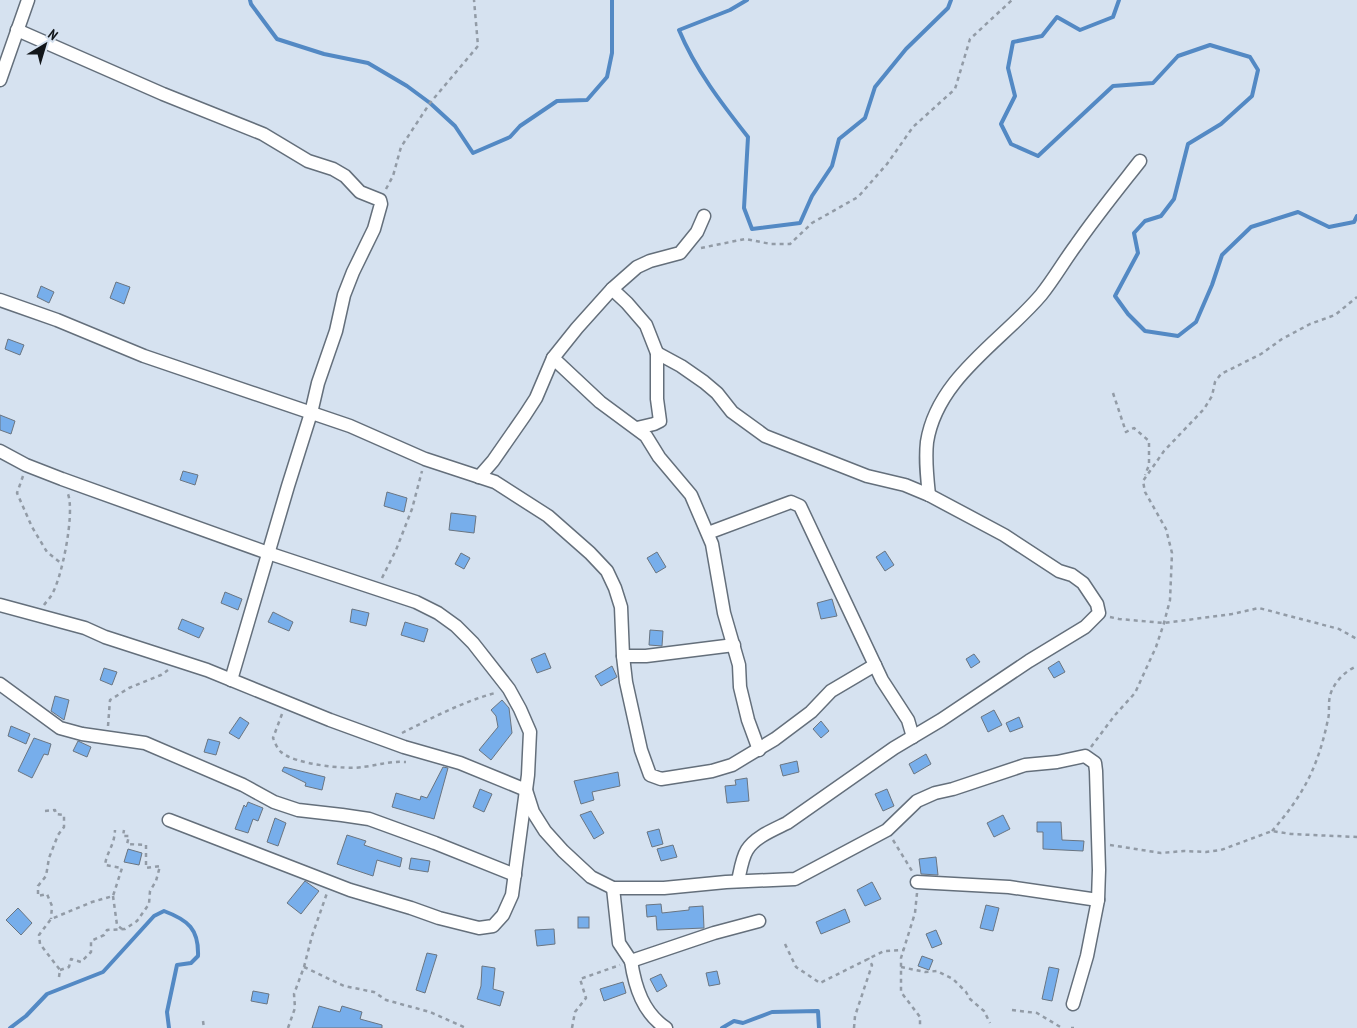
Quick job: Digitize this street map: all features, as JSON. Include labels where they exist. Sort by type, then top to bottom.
[{"type":"street","points":[[0,80],[28,0]]},
{"type":"street","points":[[17,30],[155,91],[263,134],[308,161],[333,169],[345,176],[360,192],[380,200],[381,204],[374,229],[344,295],[336,331],[318,383],[311,414],[231,680]]},
{"type":"street","points":[[929,495],[926,462],[927,442],[940,406],[967,368],[1042,294],[1076,244],[1140,161]]},
{"type":"street","points":[[479,476],[493,461],[536,398],[553,358],[612,289],[636,267],[680,253],[697,232],[704,216]]},
{"type":"street","points":[[612,289],[628,303],[646,325],[658,353],[657,399],[660,421],[637,428]]},
{"type":"street","points":[[0,300],[58,320],[144,356],[350,426],[425,459],[495,482],[548,516],[590,552],[607,571],[615,588],[621,607],[626,682],[641,750],[650,775],[660,779],[712,771],[732,765],[758,750],[811,712],[831,691],[875,665]]},
{"type":"street","points":[[658,353],[704,382],[717,393],[732,412],[765,436],[867,476],[905,485],[929,495],[1004,535],[1059,571],[1072,574],[1083,583],[1097,604],[1099,613],[1085,627],[894,748],[787,823],[757,840],[746,850],[738,881]]},
{"type":"street","points":[[553,358],[614,414],[646,436],[659,458],[691,495],[712,544],[724,612],[734,645],[748,720],[758,750]]},
{"type":"street","points":[[0,451],[26,465],[62,479],[268,553],[416,602],[438,613],[456,626],[473,643],[509,689],[530,732],[526,790],[512,895],[504,915],[493,926],[479,928],[438,918],[331,883],[168,820]]},
{"type":"street","points":[[708,534],[791,502],[800,506],[882,680],[908,720],[913,737]]},
{"type":"street","points":[[0,605],[86,628],[105,637],[177,659],[286,704],[404,747],[460,764],[526,790]]},
{"type":"street","points":[[623,656],[646,656],[734,645]]},
{"type":"street","points":[[0,684],[60,728],[82,734],[145,743],[243,785],[274,802],[298,810],[342,814],[369,819],[515,875]]},
{"type":"street","points":[[526,790],[533,812],[545,831],[562,851],[591,877],[612,888],[664,888],[738,881],[795,879],[886,830],[917,801],[935,793],[953,789],[1024,765],[1057,762],[1084,756],[1095,764],[1099,845],[1098,900],[1087,956],[1073,1004]]},
{"type":"street","points":[[917,882],[1009,887],[1098,900]]},
{"type":"street","points":[[612,888],[619,944],[631,961],[635,980],[647,1012],[666,1028]]},
{"type":"street","points":[[631,961],[714,933],[759,921]]},
{"type":"path","points":[[380,200],[393,176],[401,147],[430,104],[478,46],[474,0]]},
{"type":"path","points":[[680,253],[745,239],[771,244],[790,244],[812,224],[858,197],[887,164],[913,127],[955,89],[970,38],[1012,0]]},
{"type":"path","points":[[1143,481],[1164,451],[1204,409],[1212,396],[1215,382],[1221,374],[1261,354],[1282,339],[1310,324],[1335,315],[1357,297]]},
{"type":"path","points":[[1084,756],[1115,715],[1135,693],[1164,623],[1170,600],[1172,553],[1166,529],[1145,492],[1143,481],[1149,465],[1149,441],[1134,428],[1126,432],[1113,393]]},
{"type":"path","points":[[378,589],[412,509],[425,459]]},
{"type":"path","points":[[26,465],[17,493],[32,527],[47,552],[62,564]]},
{"type":"path","points":[[36,615],[52,595],[67,546],[71,502],[62,479]]},
{"type":"path","points":[[1099,613],[1119,619],[1164,623],[1232,614],[1259,608],[1340,629],[1357,639]]},
{"type":"path","points":[[106,738],[110,700],[129,688],[161,676],[170,669],[177,659]]},
{"type":"path","points":[[1099,845],[1114,845],[1161,853],[1206,852],[1221,850],[1272,831],[1286,815],[1315,766],[1326,731],[1330,696],[1338,680],[1349,669],[1357,666]]},
{"type":"path","points":[[387,740],[451,708],[509,689]]},
{"type":"path","points":[[286,704],[273,738],[280,752],[297,759],[338,768],[362,768],[393,761],[407,762]]},
{"type":"path","points":[[45,811],[55,810],[56,814],[64,815],[64,826],[55,840],[46,876],[38,886],[38,896],[47,894],[52,906],[51,920]]},
{"type":"path","points":[[115,830],[114,843],[106,856],[105,865],[122,868],[112,896],[117,925],[122,929]]},
{"type":"path","points":[[60,970],[69,968],[71,958],[81,962],[91,952],[91,941],[104,935],[107,930],[122,929],[137,921],[149,904],[150,891],[156,881],[160,866],[146,868],[146,845],[127,844],[129,836],[123,836],[124,830]]},
{"type":"path","points":[[886,830],[917,882],[914,914],[901,958],[901,992],[920,1018],[920,1028]]},
{"type":"path","points":[[1272,831],[1290,834],[1357,837]]},
{"type":"path","points":[[288,1028],[295,1008],[294,994],[331,883]]},
{"type":"path","points":[[59,977],[60,970],[40,944],[40,935],[51,920],[92,902],[112,896]]},
{"type":"path","points":[[785,944],[796,967],[820,983],[884,951],[904,950]]},
{"type":"path","points":[[854,1028],[855,1016],[872,965],[868,958]]},
{"type":"path","points":[[572,1028],[575,1012],[586,998],[580,978],[631,961]]},
{"type":"path","points":[[901,967],[926,972],[937,971],[953,978],[970,999],[984,1011],[990,1023]]},
{"type":"path","points":[[304,968],[344,986],[374,992],[386,1000],[430,1012],[466,1028]]},
{"type":"path","points":[[1012,1010],[1037,1013],[1062,1028]]},
{"type":"path","points":[[203,1021],[204,1028]]},
{"type":"building","points":[[116,282],[130,287],[124,304],[110,298]]},
{"type":"building","points":[[41,286],[54,292],[49,303],[37,297]]},
{"type":"building","points":[[8,339],[24,345],[20,355],[5,349]]},
{"type":"building","points":[[0,415],[15,421],[11,434],[0,430]]},
{"type":"building","points":[[183,471],[198,475],[195,485],[180,480]]},
{"type":"building","points":[[387,492],[407,498],[404,512],[384,506]]},
{"type":"building","points":[[451,513],[476,516],[474,533],[449,530]]},
{"type":"building","points":[[885,551],[894,565],[885,571],[876,557]]},
{"type":"building","points":[[657,552],[666,567],[656,573],[647,558]]},
{"type":"building","points":[[461,553],[470,558],[464,569],[455,564]]},
{"type":"building","points":[[225,592],[242,599],[238,610],[221,603]]},
{"type":"building","points":[[832,599],[837,616],[821,619],[817,603]]},
{"type":"building","points":[[352,609],[369,613],[366,626],[350,622]]},
{"type":"building","points":[[273,612],[293,622],[289,631],[268,622]]},
{"type":"building","points":[[182,619],[204,628],[199,638],[178,629]]},
{"type":"building","points":[[405,622],[428,629],[424,642],[401,635]]},
{"type":"building","points":[[650,630],[663,631],[662,646],[649,645]]},
{"type":"building","points":[[545,653],[551,668],[537,673],[531,659]]},
{"type":"building","points":[[974,654],[980,662],[971,668],[966,659]]},
{"type":"building","points":[[1059,661],[1065,672],[1054,678],[1048,668]]},
{"type":"building","points":[[612,666],[617,677],[601,686],[595,676]]},
{"type":"building","points":[[104,668],[117,672],[112,685],[100,680]]},
{"type":"building","points":[[55,696],[69,700],[64,720],[51,711]]},
{"type":"building","points":[[502,700],[509,708],[512,733],[491,760],[479,750],[498,727],[496,716],[491,710]]},
{"type":"building","points":[[994,710],[1002,725],[988,732],[981,717]]},
{"type":"building","points":[[240,717],[249,723],[239,739],[229,733]]},
{"type":"building","points":[[1019,717],[1023,727],[1010,732],[1006,723]]},
{"type":"building","points":[[821,721],[829,731],[821,738],[813,729]]},
{"type":"building","points":[[11,726],[30,734],[26,744],[8,736]]},
{"type":"building","points":[[34,738],[51,744],[48,755],[44,754],[32,778],[18,771]]},
{"type":"building","points":[[208,739],[220,742],[216,755],[204,752]]},
{"type":"building","points":[[78,741],[91,747],[87,757],[73,751]]},
{"type":"building","points":[[926,754],[931,764],[914,774],[909,764]]},
{"type":"building","points":[[797,761],[799,772],[783,776],[780,765]]},
{"type":"building","points":[[284,767],[325,777],[322,790],[305,786],[306,783],[282,771]]},
{"type":"building","points":[[443,767],[448,768],[434,819],[392,807],[396,793],[420,800],[421,796],[427,798]]},
{"type":"building","points":[[618,772],[620,786],[592,792],[594,800],[581,804],[574,781]]},
{"type":"building","points":[[747,778],[749,801],[727,803],[725,786],[736,785],[735,780]]},
{"type":"building","points":[[480,789],[492,794],[484,812],[473,807]]},
{"type":"building","points":[[887,789],[894,806],[883,811],[875,794]]},
{"type":"building","points":[[248,802],[263,808],[258,821],[253,819],[248,833],[235,829],[244,805],[246,807]]},
{"type":"building","points":[[591,811],[604,833],[594,839],[580,815]]},
{"type":"building","points":[[1003,815],[1010,829],[994,837],[987,823]]},
{"type":"building","points":[[275,818],[286,823],[278,846],[267,842]]},
{"type":"building","points":[[1037,822],[1061,822],[1062,840],[1084,841],[1083,851],[1043,849],[1043,832],[1037,832]]},
{"type":"building","points":[[659,829],[663,844],[652,847],[647,832]]},
{"type":"building","points":[[347,835],[366,841],[364,845],[402,858],[400,867],[377,860],[373,876],[337,864]]},
{"type":"building","points":[[673,845],[677,857],[661,861],[657,849]]},
{"type":"building","points":[[128,849],[142,853],[139,865],[124,862]]},
{"type":"building","points":[[936,857],[938,875],[921,874],[919,859]]},
{"type":"building","points":[[411,858],[430,861],[428,872],[409,869]]},
{"type":"building","points":[[305,881],[319,891],[301,914],[287,903]]},
{"type":"building","points":[[872,882],[881,899],[865,906],[857,890]]},
{"type":"building","points":[[661,904],[662,913],[689,910],[689,907],[703,906],[704,928],[657,930],[656,916],[647,917],[646,905]]},
{"type":"building","points":[[986,905],[999,908],[993,931],[980,928]]},
{"type":"building","points":[[18,908],[32,923],[21,935],[6,920]]},
{"type":"building","points":[[845,909],[850,922],[821,934],[816,922]]},
{"type":"building","points":[[578,917],[589,917],[589,928],[578,928]]},
{"type":"building","points":[[554,929],[555,944],[537,946],[535,930]]},
{"type":"building","points":[[936,930],[942,944],[932,948],[926,934]]},
{"type":"building","points":[[427,953],[437,955],[425,993],[416,990]]},
{"type":"building","points":[[922,956],[933,960],[929,970],[918,966]]},
{"type":"building","points":[[482,966],[495,968],[493,989],[504,992],[500,1006],[477,999],[481,986]]},
{"type":"building","points":[[1049,967],[1059,969],[1052,1001],[1042,999]]},
{"type":"building","points":[[717,971],[720,984],[709,986],[706,973]]},
{"type":"building","points":[[661,974],[667,986],[657,992],[650,979]]},
{"type":"building","points":[[623,982],[626,993],[604,1001],[600,989]]},
{"type":"building","points":[[253,991],[269,994],[267,1004],[251,1001]]},
{"type":"building","points":[[319,1006],[340,1012],[342,1006],[362,1012],[360,1019],[382,1025],[382,1028],[312,1028]]},
{"type":"waterway","points":[[250,0],[277,39],[324,54],[368,63],[407,86],[430,103],[455,126],[473,153],[510,137],[520,126],[557,101],[587,100],[607,77],[612,53],[612,0]]},
{"type":"waterway","points":[[747,0],[730,10],[679,30],[701,72],[748,137],[744,208],[752,229],[800,223],[812,196],[832,166],[839,139],[865,118],[875,87],[906,49],[948,8],[951,0]]},
{"type":"waterway","points":[[1119,0],[1113,17],[1080,30],[1057,17],[1042,36],[1013,42],[1008,68],[1015,96],[1001,124],[1011,144],[1038,156],[1113,86],[1153,83],[1178,56],[1210,45],[1250,57],[1258,70],[1252,96],[1221,124],[1188,144],[1174,199],[1161,216],[1145,221],[1134,233],[1138,253],[1115,296],[1128,314],[1145,331],[1178,336],[1196,322],[1212,285],[1222,255],[1251,227],[1298,212],[1329,227],[1354,222],[1357,216]]},
{"type":"waterway","points":[[10,1028],[26,1016],[47,994],[103,972],[154,916],[164,911],[186,922],[194,932],[198,947],[198,956],[191,963],[177,965],[167,1012],[169,1028]]},
{"type":"waterway","points":[[722,1028],[734,1021],[743,1023],[772,1012],[818,1011],[819,1028]]}]
